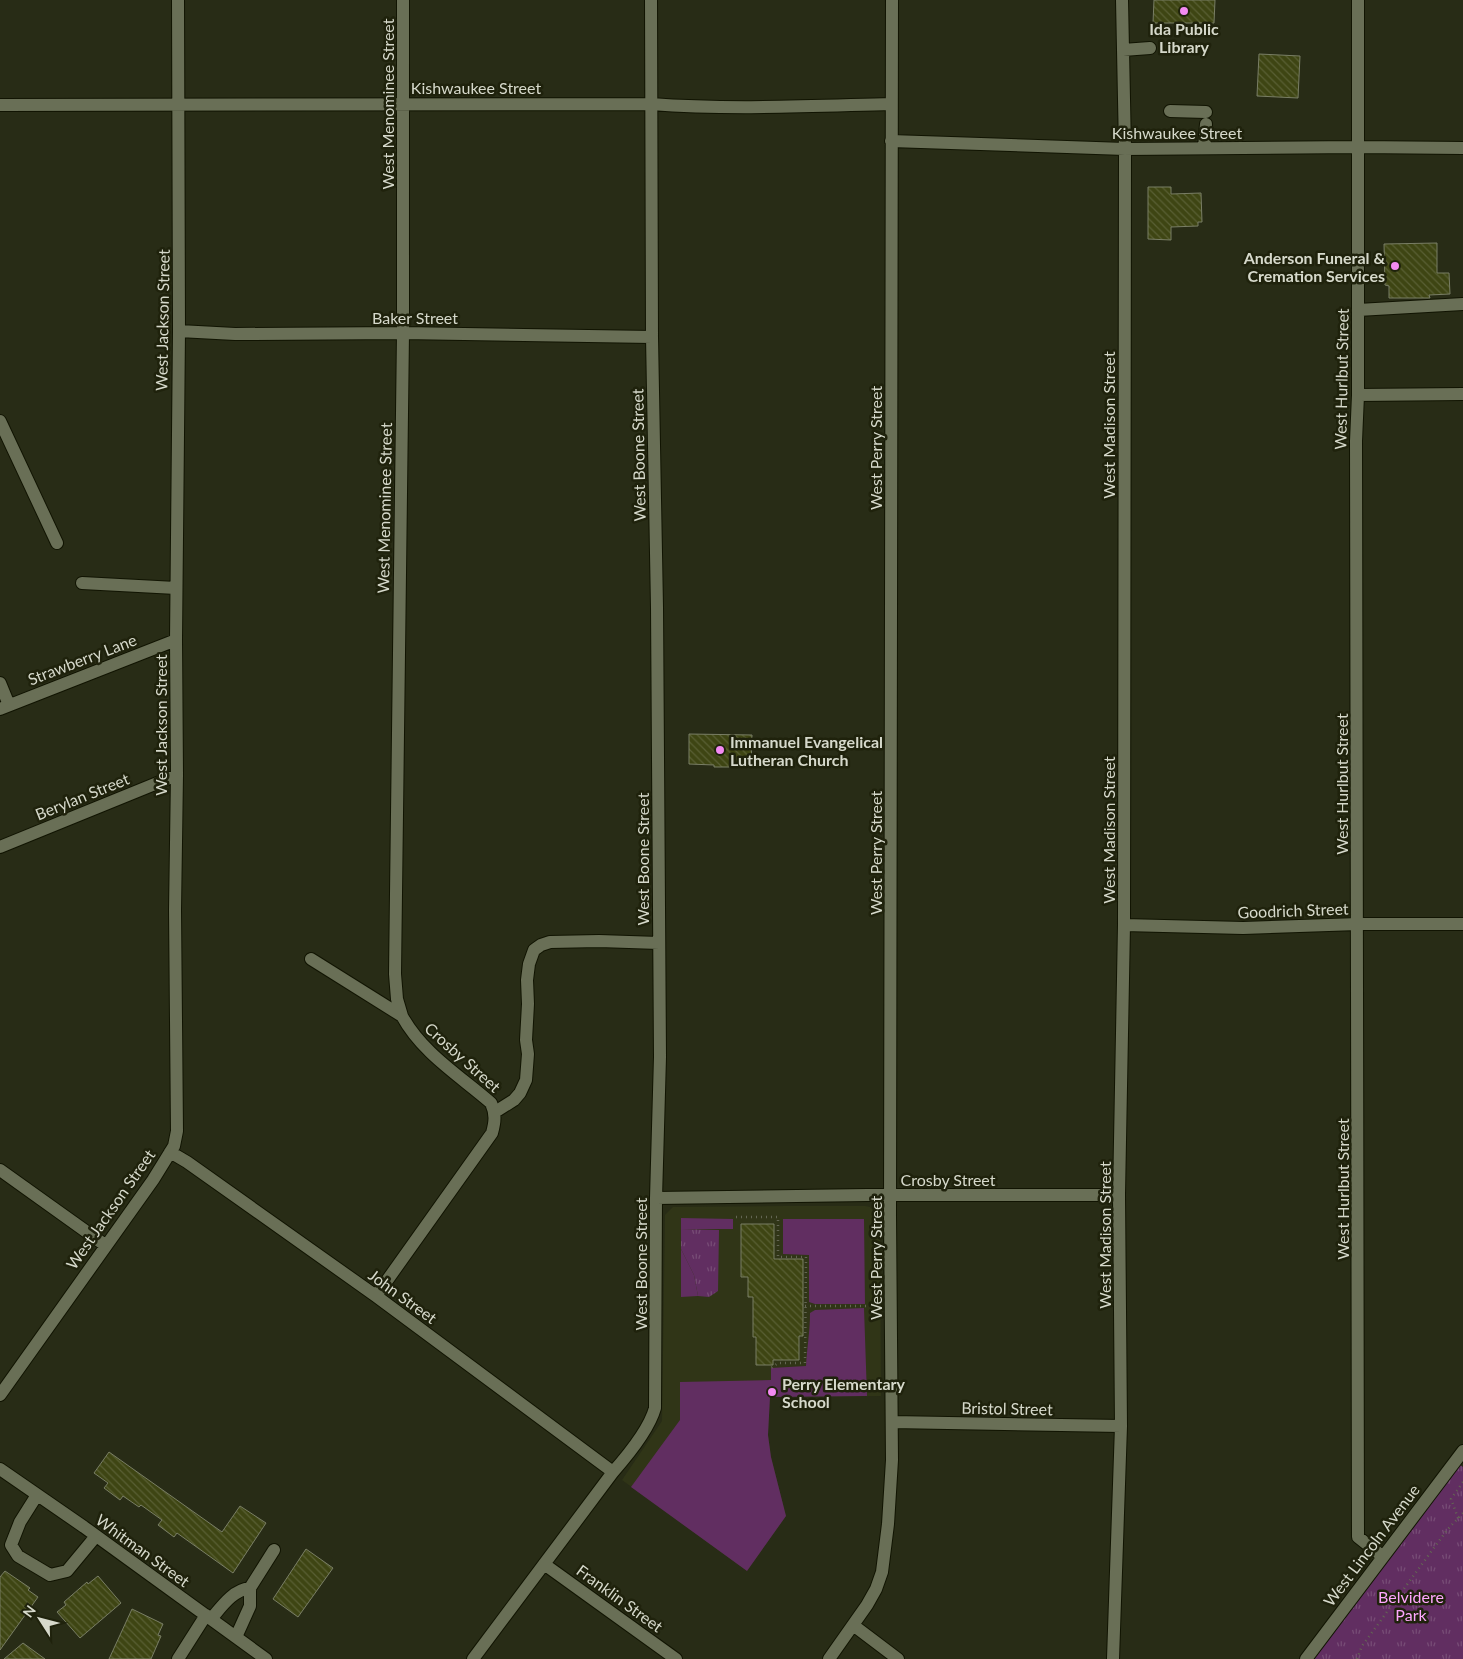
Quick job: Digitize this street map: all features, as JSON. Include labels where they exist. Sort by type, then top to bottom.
[{"type":"street","name":"West Jackson Street","points":[[0,1395],[145,1191],[174,1146],[177,1131],[175,910],[177,775],[178,0]]},
{"type":"street","name":"West Menominee Street","points":[[402,1016],[397,999],[395,974],[402,333],[403,0]]},
{"type":"street","name":"West Boone Street","points":[[473,1659],[626,1456],[648,1425],[655,1408],[656,1198],[660,1057],[657,616],[652,337],[651,0]]},
{"type":"street","name":"West Perry Street","points":[[829,1659],[871,1597],[882,1572],[888,1524],[892,1460],[890,1196],[892,0]]},
{"type":"street","name":"West Madison Street","points":[[1113,1659],[1121,1426],[1120,1195],[1124,926],[1125,149],[1122,0]]},
{"type":"street","name":"West Hurlbut Street","points":[[1358,0],[1358,395],[1356,441],[1358,1537],[1382,1556]]},
{"type":"street","points":[[1123,50],[1150,48]]},
{"type":"street","name":"Kishwaukee Street","points":[[0,105],[403,103],[651,104],[693,107],[794,107],[891,104]]},
{"type":"street","points":[[1170,111],[1206,118],[1204,148]]},
{"type":"street","name":"Kishwaukee Street","points":[[891,141],[1125,149],[1463,148]]},
{"type":"street","points":[[1358,310],[1463,304]]},
{"type":"street","name":"Baker Street","points":[[178,331],[235,334],[402,333],[652,337]]},
{"type":"street","points":[[1358,395],[1463,394]]},
{"type":"street","points":[[0,421],[57,543]]},
{"type":"street","points":[[82,583],[176,588]]},
{"type":"street","name":"Strawberry Lane","points":[[4,707],[176,640]]},
{"type":"street","points":[[0,683],[4,707]]},
{"type":"street","name":"Berylan Street","points":[[0,847],[177,775]]},
{"type":"street","name":"Goodrich Street","points":[[1124,926],[1244,928],[1358,924],[1463,924]]},
{"type":"street","points":[[376,1296],[492,1133],[495,1123],[495,1112],[514,1100],[520,1093],[526,1080],[528,1004],[526,980],[534,950],[550,942],[659,943]]},
{"type":"street","name":"Crosby Street","points":[[311,959],[402,1016],[410,1032],[422,1045],[491,1103],[495,1112]]},
{"type":"street","name":"John Street","points":[[170,1152],[376,1296],[613,1472]]},
{"type":"street","points":[[0,1170],[105,1245]]},
{"type":"street","name":"Crosby Street","points":[[656,1198],[1120,1195]]},
{"type":"street","name":"Bristol Street","points":[[892,1422],[1121,1426]]},
{"type":"street","name":"West Lincoln Avenue","points":[[1306,1659],[1463,1451]]},
{"type":"street","name":"Whitman Street","points":[[0,1470],[96,1536],[266,1659]]},
{"type":"street","points":[[37,1495],[20,1522],[11,1545],[18,1556],[50,1575],[67,1571],[96,1536]]},
{"type":"street","points":[[236,1637],[250,1606],[250,1588],[274,1550]]},
{"type":"street","name":"Franklin Street","points":[[544,1564],[676,1659]]},
{"type":"street","points":[[178,1659],[208,1617],[241,1589],[250,1588]]},
{"type":"street","points":[[853,1625],[898,1659]]},
{"type":"path","points":[[736,1217],[778,1217],[778,1257],[806,1257],[805,1363],[778,1363],[771,1368]]},
{"type":"path","points":[[806,1306],[867,1306]]},
{"type":"path","points":[[1458,1518],[1451,1500],[1463,1482]]},
{"type":"path","points":[[1357,1659],[1362,1646],[1463,1512]]},
{"type":"shaded area","name":"Perry Elementary School","points":[[865,1206],[870,1207],[880,1219],[881,1396],[770,1397],[768,1435],[771,1457],[786,1516],[747,1571],[622,1480],[662,1421],[665,1215],[673,1207]]},
{"type":"green space","points":[[681,1218],[733,1219],[733,1229],[681,1229]]},
{"type":"green space","points":[[783,1219],[864,1219],[865,1304],[815,1304],[809,1302],[809,1255],[783,1254]]},
{"type":"green space","points":[[681,1229],[719,1230],[718,1291],[709,1297],[698,1296],[694,1275],[681,1249]]},
{"type":"green space","points":[[681,1249],[694,1275],[698,1296],[681,1297]]},
{"type":"green space","points":[[864,1308],[867,1396],[770,1397],[768,1435],[771,1457],[786,1516],[747,1571],[631,1487],[680,1420],[680,1382],[771,1380],[771,1368],[806,1366],[810,1313],[815,1310]]},
{"type":"green space","name":"Belvidere Park","points":[[1455,1461],[1463,1467],[1463,1659],[1305,1659]]},
{"type":"building","name":"Ida Public Library","points":[[1154,0],[1215,0],[1214,23],[1153,23]]},
{"type":"building","points":[[1259,54],[1300,56],[1298,98],[1257,96]]},
{"type":"building","points":[[1148,187],[1171,187],[1171,194],[1201,193],[1202,222],[1198,222],[1198,226],[1171,227],[1171,240],[1148,239]]},
{"type":"building","points":[[1437,243],[1437,273],[1449,273],[1450,294],[1429,295],[1430,298],[1389,298],[1389,286],[1385,285],[1384,244]]},
{"type":"building","name":"Immanuel Evangelical Lutheran Church","points":[[689,734],[752,735],[751,767],[714,767],[714,765],[689,764]]},
{"type":"building","points":[[741,1224],[774,1224],[774,1259],[803,1259],[803,1336],[799,1336],[799,1360],[773,1360],[773,1365],[756,1365],[756,1337],[753,1337],[753,1297],[748,1297],[748,1277],[741,1277]]},
{"type":"building","points":[[109,1452],[222,1532],[240,1506],[266,1523],[233,1573],[177,1533],[174,1537],[158,1525],[162,1520],[141,1505],[139,1507],[123,1496],[120,1500],[104,1488],[108,1483],[94,1473]]},
{"type":"building","points":[[306,1549],[333,1568],[298,1617],[273,1599]]},
{"type":"building","points":[[5,1571],[30,1588],[28,1590],[38,1597],[0,1650],[0,1577]]},
{"type":"building","points":[[98,1576],[121,1603],[80,1638],[57,1612],[66,1605],[64,1602],[87,1582],[88,1584]]},
{"type":"building","points":[[132,1609],[163,1624],[158,1635],[161,1636],[151,1659],[109,1659]]},
{"type":"building","points":[[23,1643],[45,1659],[4,1659]]},
{"type":"place","name":"Ida Public Library","points":[[1184,11]]},
{"type":"place","name":"Anderson Funeral & Cremation Services","points":[[1395,266]]},
{"type":"place","name":"Immanuel Evangelical Lutheran Church","points":[[720,750]]},
{"type":"place","name":"Perry Elementary School","points":[[772,1392]]}]
